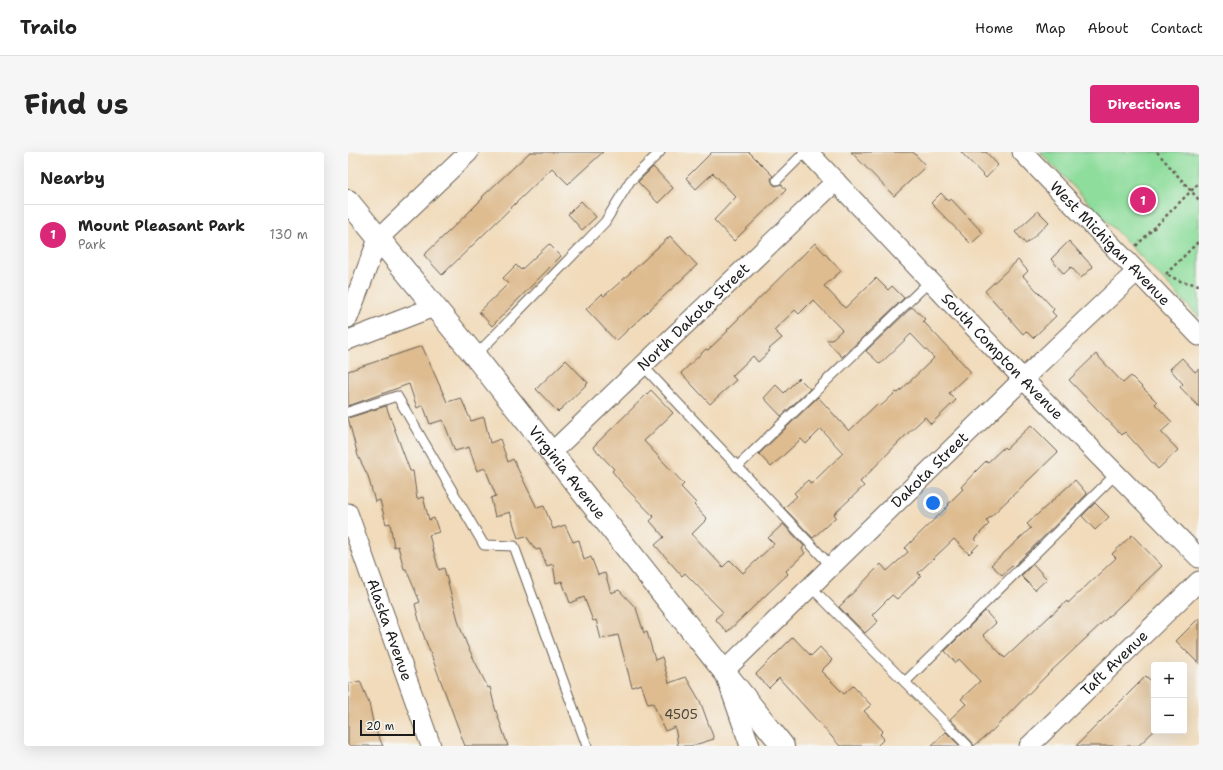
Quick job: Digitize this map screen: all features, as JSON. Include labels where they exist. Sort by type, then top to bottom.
[{"type":"street","points":[[348,318],[378,239],[469,152]]},
{"type":"street","name":"South Compton Avenue","points":[[808,152],[1023,379],[1199,558]]},
{"type":"street","name":"West Michigan Avenue","points":[[1022,152],[1199,336]]},
{"type":"street","name":"North Dakota Street","points":[[551,453],[836,181]]},
{"type":"street","name":"Virginia Avenue","points":[[348,201],[475,356],[784,746]]},
{"type":"street","name":"Dakota Street","points":[[724,670],[832,567],[1023,379],[1136,272]]},
{"type":"street","points":[[348,340],[434,307]]},
{"type":"street","name":"Alaska Avenue","points":[[348,513],[431,746]]},
{"type":"street","name":"Taft Avenue","points":[[1029,746],[1199,581]]},
{"type":"street","points":[[724,670],[750,746]]},
{"type":"lane","points":[[475,356],[605,222],[630,181],[660,152]]},
{"type":"lane","points":[[777,180],[805,152]]},
{"type":"lane","points":[[737,468],[930,281]]},
{"type":"lane","points":[[643,366],[737,468],[832,567]]},
{"type":"lane","points":[[348,412],[397,396],[484,546],[514,546],[587,746]]},
{"type":"lane","points":[[905,682],[1116,474]]},
{"type":"lane","points":[[811,587],[968,746]]},
{"type":"path","points":[[1157,152],[1199,200]]},
{"type":"path","points":[[1133,249],[1148,232],[1199,183]]},
{"type":"path","points":[[1162,278],[1199,240]]},
{"type":"path","points":[[1166,274],[1180,281],[1199,285]]},
{"type":"green space","points":[[1040,152],[1199,152],[1199,317]]},
{"type":"building","points":[[530,152],[603,152],[568,184],[552,168],[442,275],[424,255]]},
{"type":"building","points":[[712,152],[749,152],[773,176],[771,179],[773,184],[776,186],[781,184],[786,190],[734,241],[714,220],[736,197],[713,173],[696,189],[686,178]]},
{"type":"building","points":[[851,152],[913,152],[926,166],[894,196]]},
{"type":"building","points":[[961,152],[986,152],[998,165],[986,178]]},
{"type":"building","points":[[653,167],[673,188],[658,203],[638,182]]},
{"type":"building","points":[[941,193],[948,201],[951,199],[983,233],[971,244],[931,203]]},
{"type":"building","points":[[581,201],[596,217],[582,230],[568,214]]},
{"type":"building","points":[[1038,211],[1049,222],[1026,244],[1015,232]]},
{"type":"building","points":[[670,236],[697,265],[616,341],[586,309],[602,294],[604,296],[618,284]]},
{"type":"building","points":[[1069,241],[1093,267],[1081,278],[1071,267],[1064,274],[1051,259]]},
{"type":"building","points":[[815,243],[841,271],[824,286],[845,308],[876,278],[888,290],[892,286],[904,298],[842,357],[826,340],[831,340],[842,330],[813,300],[799,314],[795,310],[774,330],[782,338],[768,350],[770,351],[758,362],[753,356],[732,376],[736,380],[710,404],[681,373],[706,349],[708,350],[728,331],[727,330]]},
{"type":"building","points":[[549,244],[561,256],[492,326],[479,312],[508,284],[503,278],[516,265],[521,270]]},
{"type":"building","points":[[1018,260],[1028,271],[1023,276],[1054,309],[1052,312],[1056,316],[1033,338],[1026,331],[1023,334],[985,291]]},
{"type":"building","points":[[912,307],[925,319],[923,321],[971,372],[949,393],[956,400],[931,424],[925,417],[904,437],[860,482],[864,486],[834,514],[836,517],[813,538],[784,508],[797,496],[794,493],[808,480],[811,484],[843,453],[821,429],[806,444],[801,439],[771,467],[759,454],[818,397],[849,431],[878,403],[881,406],[896,392],[898,393],[934,358],[911,334],[880,364],[866,351]]},
{"type":"building","points":[[422,346],[447,402],[461,398],[471,421],[484,417],[490,443],[500,439],[508,462],[513,459],[537,508],[544,506],[553,529],[565,525],[573,542],[579,540],[584,560],[591,557],[598,575],[605,573],[611,593],[619,590],[636,608],[644,633],[647,632],[655,660],[662,657],[669,683],[686,677],[700,701],[714,739],[691,746],[678,746],[675,727],[665,731],[653,703],[648,704],[641,684],[632,687],[618,635],[601,639],[596,620],[593,621],[584,597],[570,603],[562,581],[556,583],[553,564],[547,566],[540,549],[536,550],[526,536],[518,538],[510,512],[495,517],[491,498],[496,496],[485,468],[477,471],[469,447],[455,451],[443,420],[430,424],[423,405],[417,408],[409,384],[348,406],[348,371]]},
{"type":"building","points":[[1096,354],[1123,383],[1131,376],[1157,402],[1155,404],[1172,422],[1161,432],[1178,450],[1158,469],[1125,432],[1122,435],[1069,380]]},
{"type":"building","points":[[1182,358],[1195,372],[1199,369],[1199,407],[1180,387],[1183,384],[1170,369]]},
{"type":"building","points":[[566,360],[588,383],[558,412],[536,389]]},
{"type":"building","points":[[799,378],[810,389],[781,416],[764,398],[776,385],[784,393]]},
{"type":"building","points":[[651,390],[673,413],[644,441],[684,484],[681,487],[696,503],[694,505],[707,519],[692,534],[723,567],[730,560],[743,573],[774,544],[768,538],[783,524],[804,546],[802,549],[805,553],[786,571],[788,574],[727,632],[715,619],[723,612],[685,573],[682,576],[655,545],[664,537],[650,521],[654,517],[624,486],[612,471],[614,469],[593,447]]},
{"type":"building","points":[[386,406],[410,471],[413,471],[417,499],[423,497],[429,520],[434,518],[439,532],[429,535],[439,570],[444,568],[460,627],[488,688],[490,687],[495,708],[508,746],[465,746],[421,628],[415,604],[420,602],[406,569],[404,569],[398,546],[394,547],[390,523],[386,524],[380,500],[375,502],[368,476],[358,456],[348,418]]},
{"type":"building","points":[[1031,425],[1058,452],[986,521],[989,524],[974,539],[979,544],[969,554],[954,539],[918,573],[921,576],[897,599],[892,595],[872,615],[878,621],[865,633],[839,607],[881,564],[887,571],[908,552],[905,548],[949,505],[948,504],[963,489],[961,487],[976,471],[1004,447],[1006,449]]},
{"type":"building","points":[[1075,480],[1087,494],[1013,567],[1012,566],[1002,575],[991,565],[1031,528],[1027,524]]},
{"type":"building","points":[[1095,503],[1109,517],[1095,530],[1082,516]]},
{"type":"building","points":[[1132,535],[1162,566],[1046,676],[992,731],[974,746],[950,719],[966,704],[961,699],[980,681],[959,659],[956,663],[945,651],[985,611],[996,623],[983,635],[1005,658],[1067,601],[1068,603],[1116,558],[1112,554]]},
{"type":"building","points":[[1033,564],[1047,579],[1035,590],[1021,576]]},
{"type":"building","points":[[1199,618],[1199,664],[1176,641]]},
{"type":"building","points":[[793,637],[811,656],[820,647],[832,660],[821,671],[844,694],[853,686],[871,705],[864,711],[883,731],[880,734],[884,739],[877,746],[840,746],[779,678],[769,688],[756,674]]},
{"type":"building","points":[[1146,676],[1151,681],[1151,734],[1138,746],[1076,746]]},
{"type":"building","points":[[360,681],[369,703],[374,727],[383,746],[348,746],[348,684]]},
{"type":"building","points":[[946,732],[960,746],[931,746]]},
{"type":"place","name":"Mount Pleasant Park","points":[[1143,200]]}]
